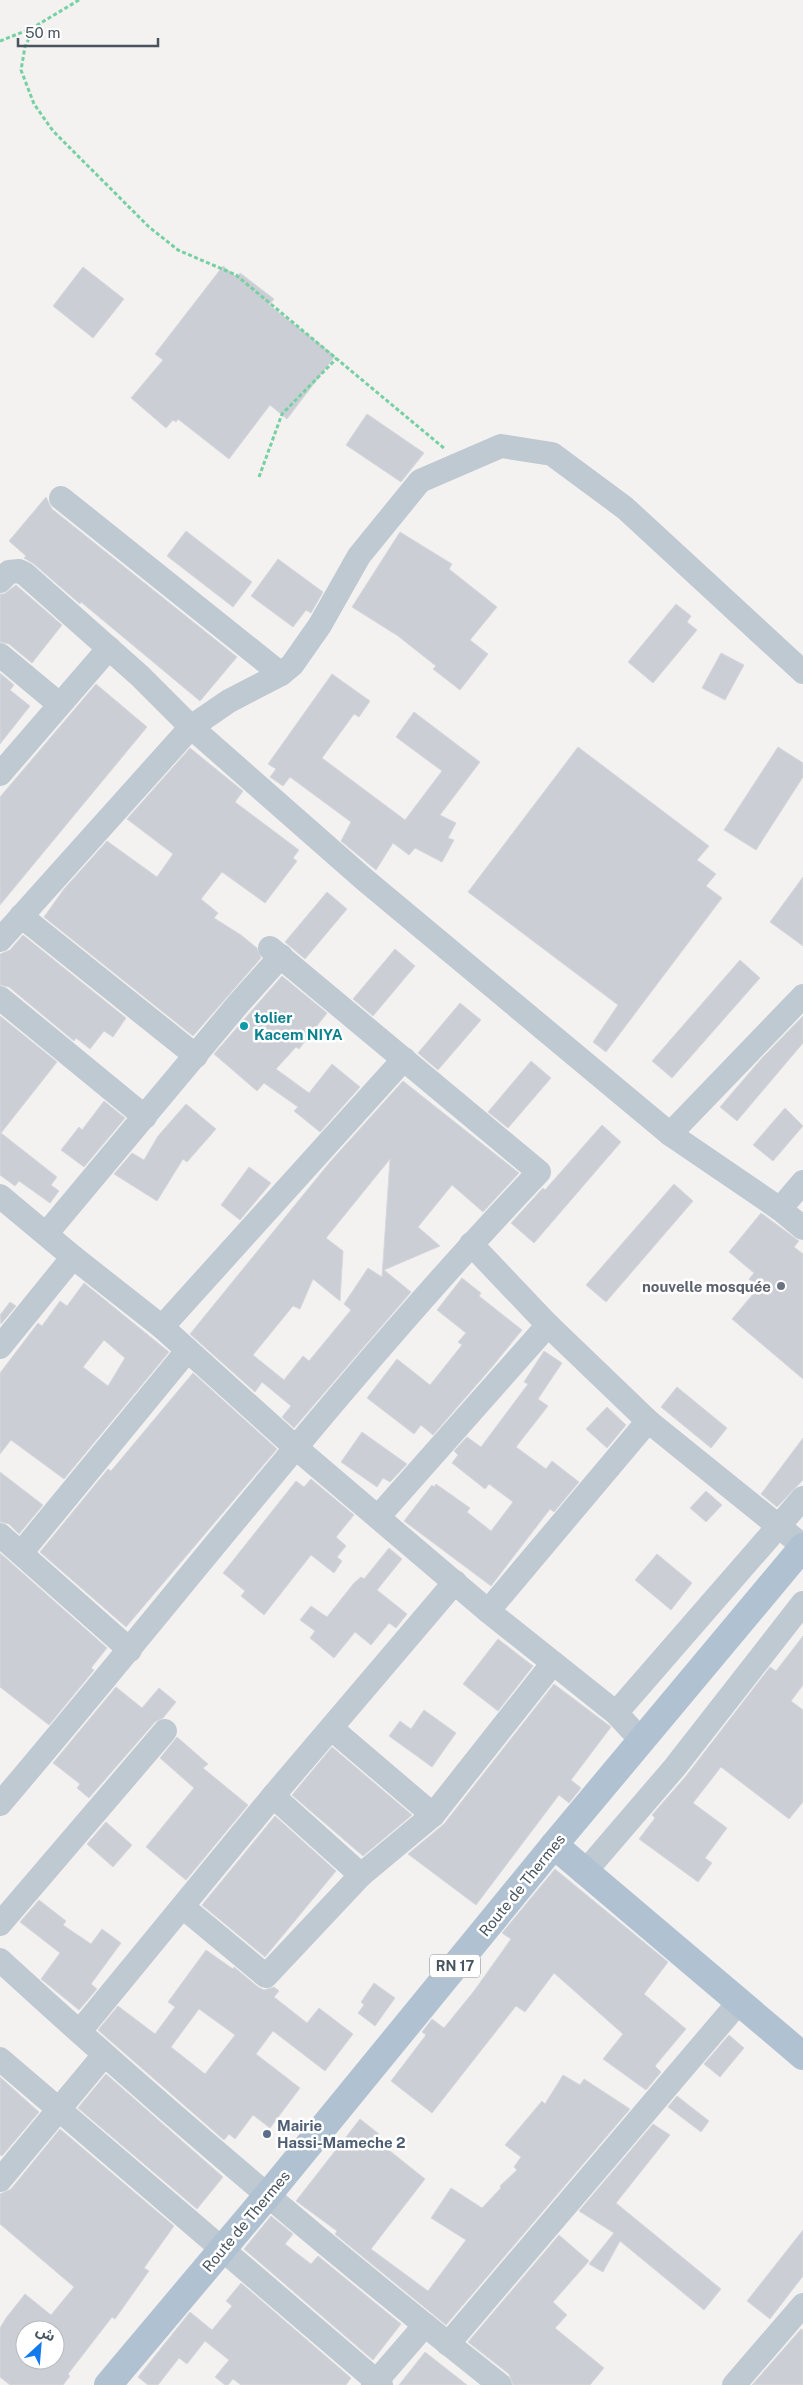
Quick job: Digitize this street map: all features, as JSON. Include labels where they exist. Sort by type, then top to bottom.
[{"type":"main road","name":"Route de Thermes","points":[[108,2385],[267,2196],[554,1845],[803,1547]]},
{"type":"main road","points":[[554,1845],[584,1873],[803,2056]]},
{"type":"street","points":[[0,940],[191,727],[229,701],[280,674],[292,665],[320,625],[359,556],[420,481],[501,446],[552,454],[625,508],[803,672]]},
{"type":"street","points":[[61,498],[280,674]]},
{"type":"street","points":[[0,581],[9,572],[19,571],[25,574],[108,648],[191,727],[365,880],[670,1134],[780,1209],[803,1228]]},
{"type":"street","points":[[0,774],[108,648]]},
{"type":"street","points":[[0,655],[59,704]]},
{"type":"street","points":[[21,916],[196,1056]]},
{"type":"street","points":[[0,1804],[130,1650],[295,1447],[471,1244],[539,1172],[275,952],[239,1003],[196,1056],[46,1234]]},
{"type":"street","points":[[670,1134],[803,996]]},
{"type":"street","points":[[0,998],[145,1117]]},
{"type":"street","points":[[162,1327],[404,1059]]},
{"type":"street","points":[[780,1209],[803,1182]]},
{"type":"street","points":[[0,1196],[73,1258],[162,1327],[295,1447],[378,1518],[488,1611],[616,1713],[642,1741]]},
{"type":"street","points":[[471,1244],[548,1325],[648,1422],[803,1547]]},
{"type":"street","points":[[0,1348],[73,1258]]},
{"type":"street","points":[[378,1518],[548,1325]]},
{"type":"street","points":[[21,1553],[187,1351]]},
{"type":"street","points":[[488,1611],[648,1422]]},
{"type":"street","points":[[616,1713],[803,1498]]},
{"type":"street","points":[[0,1535],[130,1650]]},
{"type":"street","points":[[80,2031],[273,1796],[332,1729],[455,1582]]},
{"type":"street","points":[[584,1873],[675,1767],[803,1603]]},
{"type":"street","points":[[183,1907],[266,1976],[361,1875],[433,1815],[553,1663]]},
{"type":"street","points":[[332,1729],[433,1815]]},
{"type":"street","points":[[0,1924],[166,1731]]},
{"type":"street","points":[[273,1796],[361,1875]]},
{"type":"street","points":[[0,1960],[80,2031],[104,2055],[267,2196],[500,2385]]},
{"type":"street","points":[[448,2344],[739,2002]]},
{"type":"street","points":[[0,2180],[104,2055]]},
{"type":"street","points":[[0,2060],[223,2248],[377,2384],[426,2324]]},
{"type":"street","points":[[734,2385],[803,2305]]},
{"type":"path","points":[[0,40],[34,27],[79,0]]},
{"type":"path","points":[[34,27],[25,46],[21,70],[34,104],[53,131],[163,238],[178,250],[236,275],[462,463]]},
{"type":"path","points":[[259,477],[282,414],[337,358]]},
{"type":"building","points":[[223,266],[237,277],[240,273],[274,299],[269,305],[335,356],[287,419],[270,405],[229,459],[178,419],[176,422],[173,420],[166,428],[131,398],[163,360],[155,354]]},
{"type":"building","points":[[83,267],[124,299],[93,338],[53,306]]},
{"type":"building","points":[[367,414],[424,453],[401,482],[346,445]]},
{"type":"building","points":[[46,497],[52,509],[237,657],[200,701],[81,602],[80,604],[34,564],[24,558],[26,556],[9,541]]},
{"type":"building","points":[[186,531],[252,582],[233,607],[167,556]]},
{"type":"building","points":[[400,532],[452,564],[449,569],[497,607],[470,640],[488,654],[460,690],[433,669],[436,666],[398,636],[352,607]]},
{"type":"building","points":[[278,559],[323,592],[311,613],[306,610],[293,627],[251,596]]},
{"type":"building","points":[[16,585],[62,625],[32,663],[9,644],[0,642],[0,594],[4,594]]},
{"type":"building","points":[[676,604],[691,616],[687,622],[697,630],[653,683],[628,662]]},
{"type":"building","points":[[721,653],[744,665],[725,700],[702,688]]},
{"type":"building","points":[[0,673],[14,685],[10,690],[30,706],[0,744]]},
{"type":"building","points":[[332,674],[370,701],[359,717],[354,714],[322,758],[405,820],[442,771],[396,737],[414,712],[480,762],[440,815],[456,823],[448,838],[454,840],[442,862],[415,848],[409,855],[393,843],[376,870],[341,841],[351,822],[290,777],[283,786],[270,777],[276,769],[268,764]]},
{"type":"building","points":[[96,684],[147,727],[0,905],[0,797]]},
{"type":"building","points":[[578,747],[709,846],[697,860],[716,874],[706,886],[722,898],[606,1052],[593,1042],[618,1005],[468,892]]},
{"type":"building","points":[[778,747],[803,763],[803,777],[756,850],[724,830]]},
{"type":"building","points":[[190,748],[243,791],[235,802],[299,850],[293,858],[297,861],[265,903],[222,872],[201,899],[218,913],[214,918],[241,935],[257,948],[261,958],[193,1036],[44,917],[64,889],[107,841],[157,877],[173,854],[127,819]]},
{"type":"building","points":[[803,877],[803,946],[770,922]]},
{"type":"building","points":[[327,892],[347,909],[305,959],[285,942]]},
{"type":"building","points":[[23,935],[126,1018],[113,1037],[104,1031],[90,1049],[76,1038],[74,1041],[9,987],[0,985],[0,954],[10,950]]},
{"type":"building","points":[[395,949],[415,966],[373,1016],[353,999]]},
{"type":"building","points":[[740,960],[760,978],[672,1078],[652,1061]]},
{"type":"building","points":[[282,976],[327,1013],[299,1049],[296,1047],[276,1069],[309,1093],[332,1064],[360,1087],[320,1132],[294,1111],[298,1107],[264,1083],[257,1091],[214,1054]]},
{"type":"building","points":[[460,1003],[481,1020],[438,1070],[418,1053]]},
{"type":"building","points":[[0,1016],[57,1062],[1,1133],[57,1177],[51,1185],[59,1191],[50,1203],[19,1181],[15,1186],[0,1175]]},
{"type":"building","points":[[803,1016],[803,1043],[737,1121],[720,1107],[762,1058]]},
{"type":"building","points":[[531,1061],[551,1078],[508,1128],[488,1112]]},
{"type":"building","points":[[403,1081],[519,1173],[483,1212],[452,1185],[418,1227],[440,1246],[384,1270],[411,1292],[294,1428],[282,1417],[291,1406],[262,1382],[255,1392],[190,1334],[330,1162]],"holes":[[[390,1159],[382,1277],[368,1268],[344,1304],[351,1310],[309,1361],[303,1356],[284,1380],[253,1355],[293,1306],[300,1309],[313,1279],[340,1301],[343,1251],[326,1238]]]},
{"type":"building","points":[[104,1101],[125,1118],[84,1167],[61,1150],[79,1127],[82,1130]]},
{"type":"building","points":[[186,1104],[216,1129],[187,1162],[183,1159],[157,1201],[114,1174],[132,1153],[144,1160],[158,1136]]},
{"type":"building","points":[[785,1108],[803,1126],[773,1161],[753,1145]]},
{"type":"building","points":[[602,1125],[621,1142],[534,1243],[511,1223],[543,1188],[545,1190]]},
{"type":"building","points":[[249,1167],[271,1183],[240,1220],[221,1205]]},
{"type":"building","points":[[674,1184],[693,1201],[606,1302],[586,1285]]},
{"type":"building","name":"nouvelle mosquée","points":[[761,1213],[799,1241],[794,1247],[803,1254],[803,1379],[732,1319],[759,1287],[749,1279],[754,1273],[729,1252]]},
{"type":"building","points":[[462,1278],[481,1293],[479,1296],[522,1330],[433,1435],[421,1425],[414,1434],[367,1398],[397,1359],[430,1385],[462,1345],[458,1342],[466,1333],[437,1310]]},
{"type":"building","points":[[84,1283],[169,1352],[64,1479],[11,1440],[0,1454],[0,1373],[38,1323],[42,1326],[60,1301],[67,1306]],"holes":[[[104,1340],[125,1358],[108,1386],[83,1367]]]},
{"type":"building","points":[[10,1302],[16,1306],[1,1324],[0,1315]]},
{"type":"building","points":[[544,1351],[562,1363],[538,1399],[548,1406],[516,1447],[546,1469],[552,1461],[579,1482],[554,1512],[550,1509],[491,1586],[404,1521],[432,1485],[434,1487],[436,1484],[470,1508],[467,1512],[491,1531],[513,1502],[489,1484],[485,1489],[452,1463],[458,1455],[454,1451],[467,1437],[481,1447],[528,1384],[524,1382]]},
{"type":"building","points":[[193,1373],[277,1449],[126,1627],[40,1552],[108,1469],[111,1471]]},
{"type":"building","points":[[677,1387],[727,1428],[711,1448],[661,1407]]},
{"type":"building","points":[[607,1407],[626,1425],[607,1448],[586,1429]]},
{"type":"building","points":[[362,1432],[407,1464],[390,1482],[383,1478],[377,1487],[341,1462]]},
{"type":"building","points":[[803,1438],[803,1480],[777,1507],[761,1494]]},
{"type":"building","points":[[0,1472],[43,1505],[19,1534],[9,1524],[0,1522]]},
{"type":"building","points":[[311,1479],[354,1515],[336,1537],[346,1546],[337,1557],[342,1561],[334,1573],[311,1555],[264,1615],[241,1596],[245,1591],[223,1573],[296,1481],[304,1487]]},
{"type":"building","points":[[706,1491],[722,1505],[706,1522],[690,1508]]},
{"type":"building","points":[[389,1548],[402,1559],[377,1590],[407,1614],[396,1628],[389,1623],[371,1645],[355,1632],[334,1658],[310,1638],[315,1631],[300,1620],[311,1606],[327,1617],[354,1583],[361,1577],[364,1579]]},
{"type":"building","points":[[0,1553],[107,1648],[91,1668],[94,1670],[49,1725],[0,1687]]},
{"type":"building","points":[[657,1554],[692,1583],[671,1610],[635,1580]]},
{"type":"building","points":[[803,1636],[803,1685],[791,1701],[803,1710],[803,1802],[789,1819],[721,1767],[693,1803],[727,1828],[705,1858],[712,1863],[698,1882],[639,1839],[655,1818],[652,1815],[686,1776],[770,1667],[776,1671]]},
{"type":"building","points":[[498,1639],[533,1666],[498,1711],[463,1684]]},
{"type":"building","points":[[554,1684],[611,1727],[571,1780],[581,1788],[569,1803],[559,1795],[476,1905],[408,1854],[444,1824]]},
{"type":"building","points":[[116,1687],[142,1708],[159,1688],[176,1702],[163,1718],[155,1722],[89,1798],[77,1788],[80,1784],[53,1763]]},
{"type":"building","points":[[424,1710],[456,1733],[432,1767],[389,1736],[400,1721],[411,1729]]},
{"type":"building","points":[[177,1737],[208,1764],[203,1768],[248,1805],[186,1880],[146,1847],[194,1788],[160,1758]]},
{"type":"building","points":[[332,1747],[412,1815],[363,1856],[292,1795]]},
{"type":"building","points":[[275,1816],[336,1871],[265,1957],[202,1905]]},
{"type":"building","points":[[106,1822],[132,1845],[113,1867],[87,1844]]},
{"type":"building","points":[[555,1869],[668,1962],[644,1994],[686,2029],[655,2066],[661,2072],[646,2090],[603,2059],[623,2034],[554,1973],[525,2012],[516,2006],[432,2113],[391,2081],[426,2035],[422,2032],[432,2019],[444,2028],[474,1991],[511,1939],[502,1933]]},
{"type":"building","points":[[39,1900],[66,1921],[63,1925],[91,1944],[102,1929],[121,1943],[91,1984],[97,1989],[79,2010],[41,1979],[60,1953],[20,1922]]},
{"type":"building","points":[[206,1950],[233,1969],[234,1967],[258,1987],[264,1990],[274,1987],[279,1991],[274,1997],[307,2023],[319,2008],[353,2034],[325,2071],[273,2031],[256,2054],[300,2088],[270,2128],[253,2115],[235,2139],[229,2134],[224,2140],[98,2030],[118,2006],[155,2034],[175,2007],[168,2002]],"holes":[[[199,2009],[235,2035],[205,2074],[171,2047]]]},
{"type":"building","points":[[374,1983],[395,1998],[375,2026],[358,2013],[364,2005],[361,2002]]},
{"type":"building","points":[[729,2035],[744,2048],[720,2077],[704,2064]]},
{"type":"building","points":[[106,2074],[223,2177],[197,2209],[78,2108]]},
{"type":"building","points":[[563,2075],[580,2085],[584,2079],[630,2109],[446,2325],[335,2234],[337,2231],[296,2201],[360,2119],[379,2134],[375,2139],[425,2179],[371,2249],[428,2291],[466,2240],[431,2218],[451,2188],[482,2208],[501,2188],[500,2186],[517,2170],[514,2167],[521,2157],[505,2145],[542,2101],[545,2104]]},
{"type":"building","points":[[0,2077],[39,2112],[2,2156],[0,2155]]},
{"type":"building","points":[[677,2096],[709,2121],[701,2132],[668,2107]]},
{"type":"building","points":[[653,2124],[670,2135],[616,2203],[721,2289],[704,2310],[620,2241],[603,2272],[589,2264],[614,2233],[579,2211]]},
{"type":"building","points":[[60,2129],[174,2226],[144,2268],[149,2271],[115,2319],[112,2317],[68,2374],[70,2376],[63,2385],[10,2385],[0,2377],[0,2328],[25,2294],[51,2315],[74,2287],[0,2224],[0,2194],[11,2189]]},
{"type":"building","points":[[271,2216],[293,2234],[285,2244],[311,2264],[318,2256],[401,2324],[373,2360],[244,2249]]},
{"type":"building","points":[[803,2230],[803,2276],[770,2319],[747,2301]]},
{"type":"building","points":[[559,2235],[589,2261],[553,2302],[567,2315],[555,2328],[604,2368],[590,2385],[513,2385],[509,2374],[468,2342]]},
{"type":"building","points":[[241,2283],[351,2378],[346,2385],[241,2385],[233,2379],[228,2385],[225,2385],[215,2377],[229,2360],[205,2341],[187,2364],[179,2358],[158,2385],[148,2385],[138,2377],[190,2312],[212,2330],[232,2306],[226,2301]]},
{"type":"building","points":[[801,2329],[803,2330],[803,2385],[752,2385]]},
{"type":"building","points":[[425,2352],[467,2385],[399,2385]]},
{"type":"place","name":"tolier Kacem NIYA","points":[[244,1026]]},
{"type":"place","name":"nouvelle mosquée","points":[[781,1286]]},
{"type":"place","name":"Mairie Hassi-Mameche 2","points":[[267,2134]]}]
